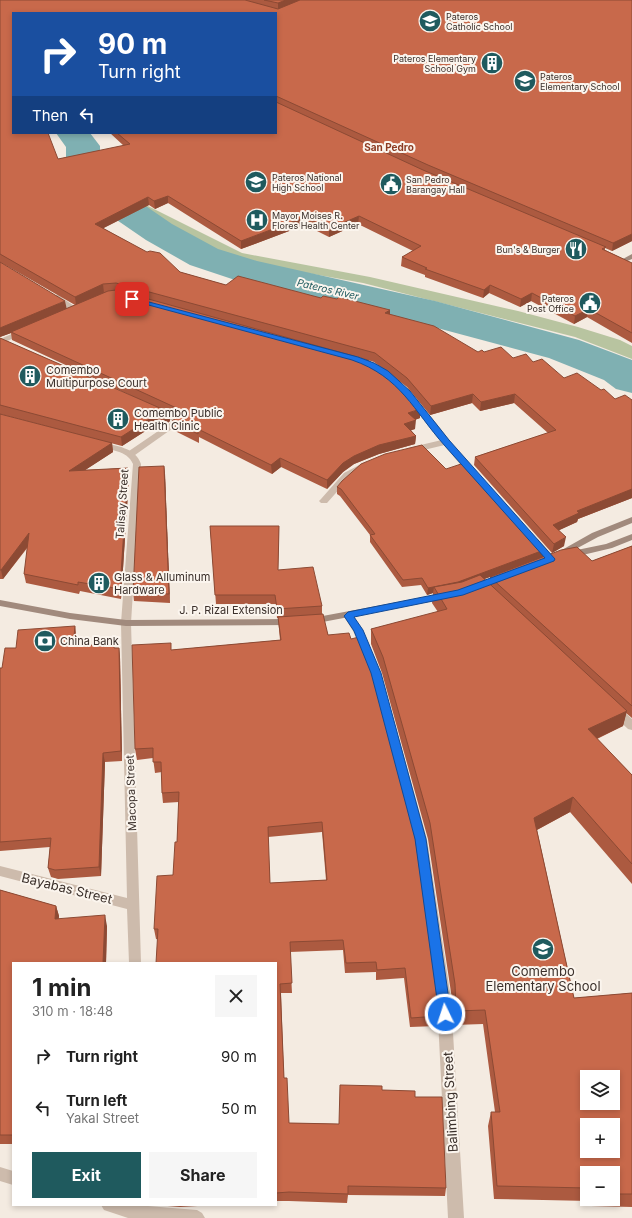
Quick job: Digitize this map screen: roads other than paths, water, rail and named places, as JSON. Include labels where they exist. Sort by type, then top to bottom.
[{"type":"main road","points":[[632,256],[624,260],[632,264]]},
{"type":"main road","points":[[547,560],[595,535],[632,520]]},
{"type":"main road","points":[[547,560],[609,546],[632,537]]},
{"type":"main road","name":"J. P. Rizal Extension","points":[[0,603],[70,616],[126,623],[268,623],[316,621],[348,616],[452,594]]},
{"type":"street","points":[[51,295],[76,310]]},
{"type":"street","points":[[1,342],[32,328]]},
{"type":"street","points":[[1,342],[17,347]]},
{"type":"street","points":[[360,361],[385,372],[407,393],[446,442],[519,524]]},
{"type":"street","points":[[132,453],[179,421],[150,408]]},
{"type":"street","name":"Talisay Street","points":[[91,442],[132,453],[136,458],[126,623]]},
{"type":"street","points":[[402,452],[446,442]]},
{"type":"street","points":[[324,501],[346,475],[353,470],[374,462]]},
{"type":"street","points":[[530,536],[547,560]]},
{"type":"street","name":"Balimbing Street","points":[[348,616],[358,630],[376,673],[421,839],[444,998],[456,1218]]},
{"type":"street","name":"Macopa Street","points":[[126,623],[135,962]]},
{"type":"street","points":[[609,705],[632,726]]},
{"type":"street","name":"Bayabas Street","points":[[0,871],[134,905]]},
{"type":"street","points":[[0,1174],[12,1178]]},
{"type":"street","points":[[114,1206],[141,1212],[197,1218]]},
{"type":"waterway","name":"Pateros River","points":[[74,134],[83,146],[83,166],[105,195],[159,232],[204,257],[246,271],[435,314],[564,349],[620,371],[632,379]]},
{"type":"place","name":"Pateros Catholic School","points":[[430,21]]},
{"type":"place","name":"Pateros Elementary School Gym","points":[[492,63]]},
{"type":"place","name":"Pateros Elementary School","points":[[525,81]]},
{"type":"place","name":"Pateros National High School","points":[[256,182]]},
{"type":"place","name":"San Pedro Barangay Hall","points":[[391,184]]},
{"type":"place","name":"Mayor Moises R. Flores Health Center","points":[[257,220]]},
{"type":"place","name":"Bun's & Burger","points":[[576,249]]},
{"type":"place","name":"Pateros Post Office","points":[[590,303]]},
{"type":"place","name":"Comembo Multipurpose Court","points":[[30,376]]},
{"type":"place","name":"Comembo Public Health Clinic","points":[[118,419]]},
{"type":"place","name":"Glass & Alluminum Hardware","points":[[99,583]]},
{"type":"place","name":"China Bank","points":[[45,641]]},
{"type":"place","name":"Comembo Elementary School","points":[[543,949]]},
{"type":"district","name":"San Pedro","points":[[389,147]]}]
